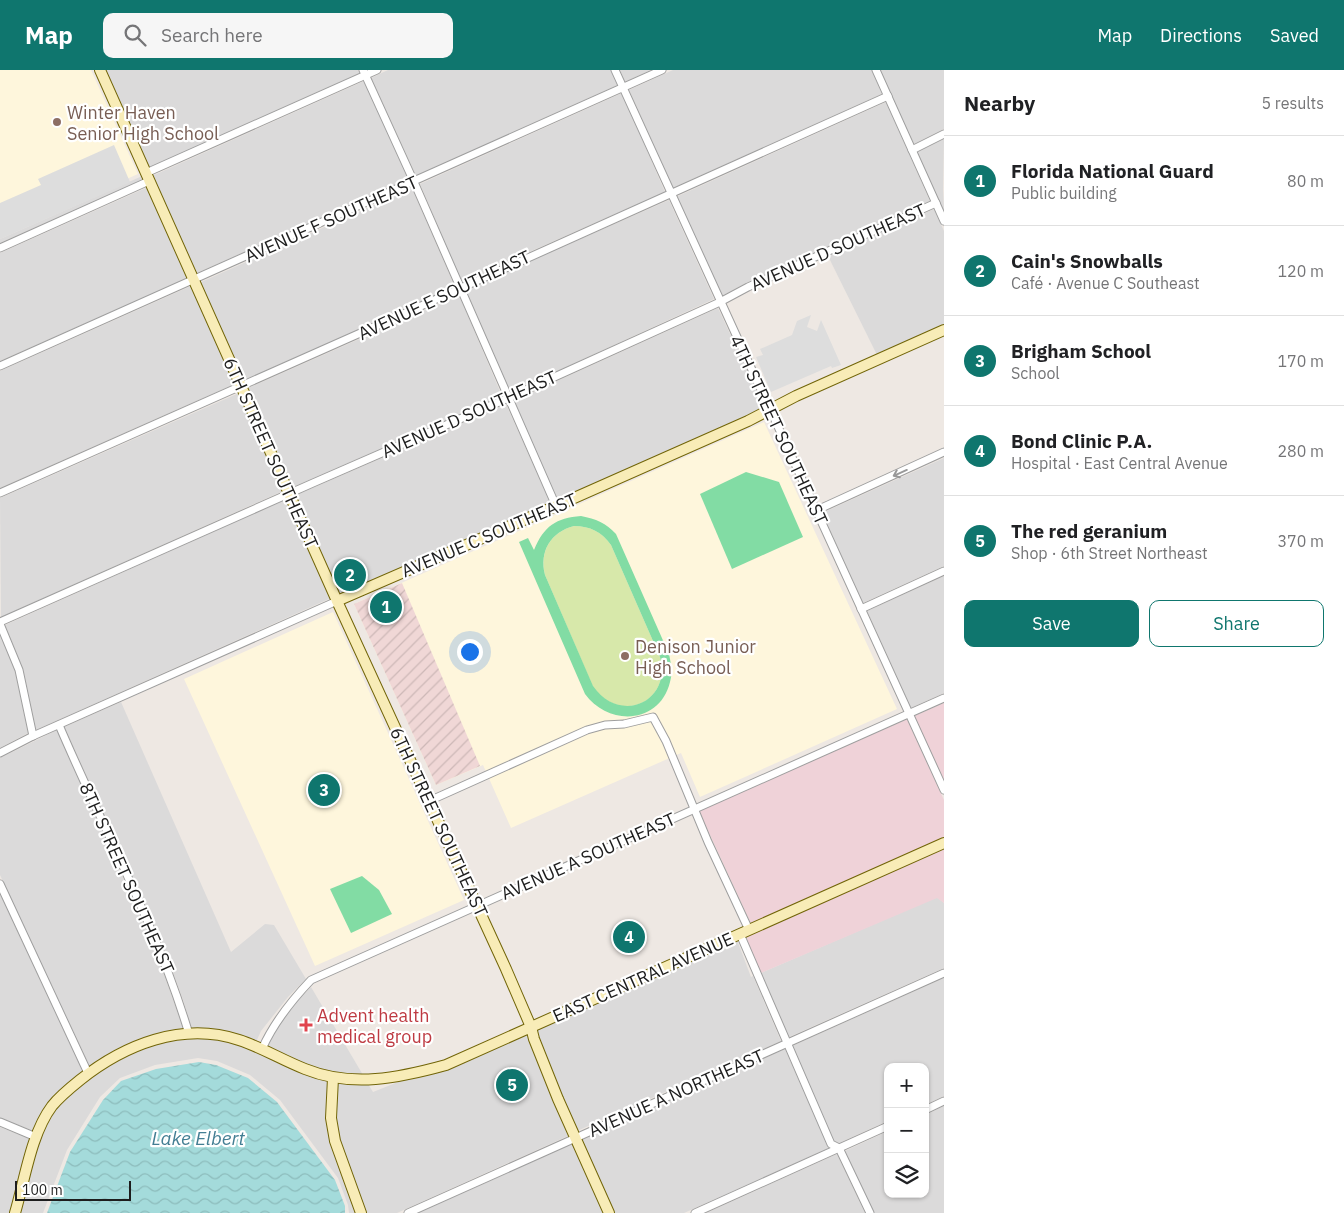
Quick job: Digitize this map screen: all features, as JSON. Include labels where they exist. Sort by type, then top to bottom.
[{"type":"street","name":"6TH STREET SOUTHEAST","points":[[100,70],[240,387],[477,905],[531,1027],[534,1039],[575,1137],[609,1213]]},
{"type":"street","points":[[0,248],[364,73],[377,70]]},
{"type":"street","name":"4TH STREET SOUTHEAST","points":[[615,70],[944,790]]},
{"type":"street","name":"AVENUE F SOUTHEAST","points":[[0,366],[662,70]]},
{"type":"street","points":[[876,70],[944,221]]},
{"type":"street","points":[[364,73],[414,182],[556,506]]},
{"type":"street","name":"AVENUE E SOUTHEAST","points":[[0,493],[461,289],[486,276],[888,96]]},
{"type":"street","points":[[912,150],[944,134]]},
{"type":"street","name":"AVENUE D SOUTHEAST","points":[[0,623],[508,398],[720,302],[748,287],[936,203]]},
{"type":"street","name":"AVENUE C SOUTHEAST","points":[[0,753],[33,736],[337,601],[748,421],[796,396],[944,330]]},
{"type":"street","points":[[816,510],[944,452]]},
{"type":"street","points":[[861,609],[944,571]]},
{"type":"street","points":[[0,623],[19,670],[33,736]]},
{"type":"street","name":"AVENUE A SOUTHEAST","points":[[262,1050],[268,1034],[281,1014],[311,980],[944,698]]},
{"type":"street","points":[[429,801],[587,730],[653,717],[666,741],[787,1043],[831,1144],[839,1148],[870,1213]]},
{"type":"street","name":"8TH STREET SOUTHEAST","points":[[59,725],[158,945],[189,1034]]},
{"type":"street","name":"EAST CENTRAL AVENUE","points":[[15,1213],[36,1137],[52,1106],[65,1092],[104,1061],[129,1048],[161,1037],[206,1033],[238,1040],[306,1069],[333,1078],[371,1080],[408,1076],[446,1065],[944,843]]},
{"type":"street","points":[[0,884],[88,1074]]},
{"type":"street","name":"AVENUE A NORTHEAST","points":[[408,1213],[944,973]]},
{"type":"street","points":[[333,1078],[331,1118],[335,1141],[361,1213]]},
{"type":"street","points":[[929,1108],[944,1101]]},
{"type":"street","points":[[0,1122],[36,1137]]},
{"type":"street","points":[[694,1213],[884,1128]]},
{"type":"shaded area","name":"Winter Haven Senior High School","points":[[0,70],[91,70],[138,174],[0,235]]},
{"type":"shaded area","points":[[104,70],[358,70],[360,73],[148,168]]},
{"type":"shaded area","points":[[388,70],[611,70],[618,85],[416,176],[371,78]]},
{"type":"shaded area","points":[[620,70],[651,70],[625,82]]},
{"type":"shaded area","points":[[673,70],[872,70],[882,94],[673,188],[629,90]]},
{"type":"shaded area","points":[[880,70],[944,70],[944,129],[914,144]]},
{"type":"shaded area","points":[[364,81],[409,179],[195,274],[152,176]]},
{"type":"shaded area","points":[[622,93],[665,192],[462,283],[420,184]]},
{"type":"shaded area","points":[[886,102],[930,201],[746,283],[722,296],[676,197]]},
{"type":"shaded area","points":[[944,139],[943,189],[944,211],[917,152]]},
{"type":"shaded area","points":[[114,145],[130,182],[0,239],[0,203],[41,185],[38,179]]},
{"type":"shaded area","points":[[141,172],[144,179],[0,243],[0,239],[140,177]]},
{"type":"shaded area","points":[[148,187],[188,278],[0,361],[0,253]]},
{"type":"shaded area","points":[[412,188],[455,287],[242,381],[199,283]]},
{"type":"shaded area","points":[[669,200],[714,299],[510,393],[466,291]]},
{"type":"shaded area","points":[[934,209],[944,231],[944,325],[877,355],[828,256]]},
{"type":"shaded area","points":[[191,286],[235,384],[0,488],[0,371]]},
{"type":"shaded area","points":[[459,295],[502,396],[291,488],[246,389]]},
{"type":"shaded area","points":[[718,308],[764,407],[748,416],[558,501],[513,401]]},
{"type":"shaded area","points":[[811,315],[807,327],[817,331],[821,320],[841,365],[832,368],[831,366],[771,392],[756,357],[763,355],[760,349],[792,335],[797,321]]},
{"type":"shaded area","points":[[239,393],[283,491],[1,617],[0,498]]},
{"type":"shaded area","points":[[506,404],[551,504],[339,595],[294,496]]},
{"type":"shaded area","name":"Denison Junior High School","points":[[764,422],[897,709],[700,797],[681,753],[511,828],[483,765],[436,785],[354,604]]},
{"type":"shaded area","points":[[944,458],[944,566],[863,603],[822,513]]},
{"type":"shaded area","points":[[287,499],[331,598],[36,730],[23,669],[5,625]]},
{"type":"shaded area","points":[[944,576],[944,693],[911,708],[867,611]]},
{"type":"shaded area","points":[[402,583],[480,766],[436,785],[354,604]]},
{"type":"shaded area","points":[[333,612],[464,900],[315,966],[184,679]]},
{"type":"shaded area","points":[[0,634],[15,671],[28,733],[0,748]]},
{"type":"shaded area","points":[[121,702],[231,952],[265,924],[274,925],[306,979],[288,997],[261,1031],[256,1042],[224,1032],[207,1029],[192,1030],[162,943],[64,727]]},
{"type":"shaded area","points":[[944,703],[944,780],[914,716]]},
{"type":"shaded area","points":[[907,719],[944,800],[944,838],[751,924],[699,811]]},
{"type":"shaded area","points":[[57,730],[154,947],[184,1030],[159,1033],[128,1044],[103,1057],[90,1067],[0,875],[0,758]]},
{"type":"shaded area","points":[[944,848],[944,903],[937,898],[761,973],[745,937]]},
{"type":"shaded area","points":[[0,894],[83,1072],[34,1131],[0,1118]]},
{"type":"shaded area","points":[[937,897],[944,903],[944,968],[789,1037],[761,973]]},
{"type":"shaded area","points":[[737,940],[751,977],[753,976],[781,1041],[577,1131],[536,1030]]},
{"type":"shaded area","points":[[944,978],[944,1096],[929,1103],[929,1063],[884,1063],[884,1123],[839,1143],[834,1141],[792,1046]]},
{"type":"shaded area","points":[[311,987],[363,1075],[334,1073],[307,1065],[264,1046],[268,1037],[294,1004]]},
{"type":"shaded area","points":[[528,1033],[570,1135],[397,1213],[365,1213],[339,1140],[335,1118],[337,1082],[368,1084],[373,1092],[398,1082],[444,1070]]},
{"type":"shaded area","points":[[207,1038],[238,1044],[329,1081],[327,1117],[357,1213],[349,1213],[338,1178],[280,1100],[250,1075],[217,1061],[198,1058],[155,1065],[120,1078],[100,1097],[67,1150],[43,1213],[20,1213],[40,1139],[56,1109],[68,1095],[93,1075],[131,1052],[162,1042]]},
{"type":"shaded area","points":[[785,1049],[829,1148],[684,1213],[613,1213],[581,1140]]},
{"type":"shaded area","points":[[944,1106],[944,1213],[874,1213],[845,1151],[884,1133],[884,1198],[929,1198],[929,1113]]},
{"type":"shaded area","points":[[0,1127],[31,1139],[11,1213],[0,1213]]},
{"type":"shaded area","points":[[574,1143],[605,1213],[418,1213],[550,1154]]},
{"type":"shaded area","points":[[837,1154],[865,1213],[706,1213]]},
{"type":"green space","points":[[746,472],[779,482],[803,537],[732,569],[700,494]]},
{"type":"green space","points":[[581,516],[596,520],[616,534],[669,654],[670,682],[664,696],[656,706],[645,713],[633,716],[620,716],[607,712],[595,705],[585,694],[519,542],[528,538],[534,550],[547,529],[558,521]],"holes":[[[580,526],[600,533],[611,545],[660,657],[662,673],[658,686],[651,696],[641,703],[629,706],[617,704],[604,698],[593,686],[545,575],[545,551],[553,538],[566,529]]]},
{"type":"green space","points":[[574,526],[585,527],[595,531],[611,545],[660,657],[662,673],[658,686],[651,696],[641,703],[629,706],[617,705],[604,698],[593,687],[545,575],[544,558],[549,544],[559,533]]},
{"type":"green space","points":[[362,876],[379,890],[392,914],[351,933],[330,889]]},
{"type":"water","name":"Lake Elbert","points":[[199,1062],[216,1065],[248,1078],[277,1102],[335,1180],[345,1206],[345,1213],[47,1213],[70,1152],[103,1100],[121,1081],[156,1069]]},
{"type":"place","name":"Winter Haven Senior High School","points":[[57,122]]},
{"type":"place","name":"Cain's Snowballs","points":[[350,575]]},
{"type":"place","name":"Florida National Guard","points":[[386,607]]},
{"type":"place","name":"Denison Junior High School","points":[[625,656]]},
{"type":"place","name":"Brigham School","points":[[324,790]]},
{"type":"place","name":"Bond Clinic P.A.","points":[[629,937]]},
{"type":"place","name":"Advent health medical group","points":[[306,1025]]},
{"type":"place","name":"The red geranium","points":[[512,1085]]}]
